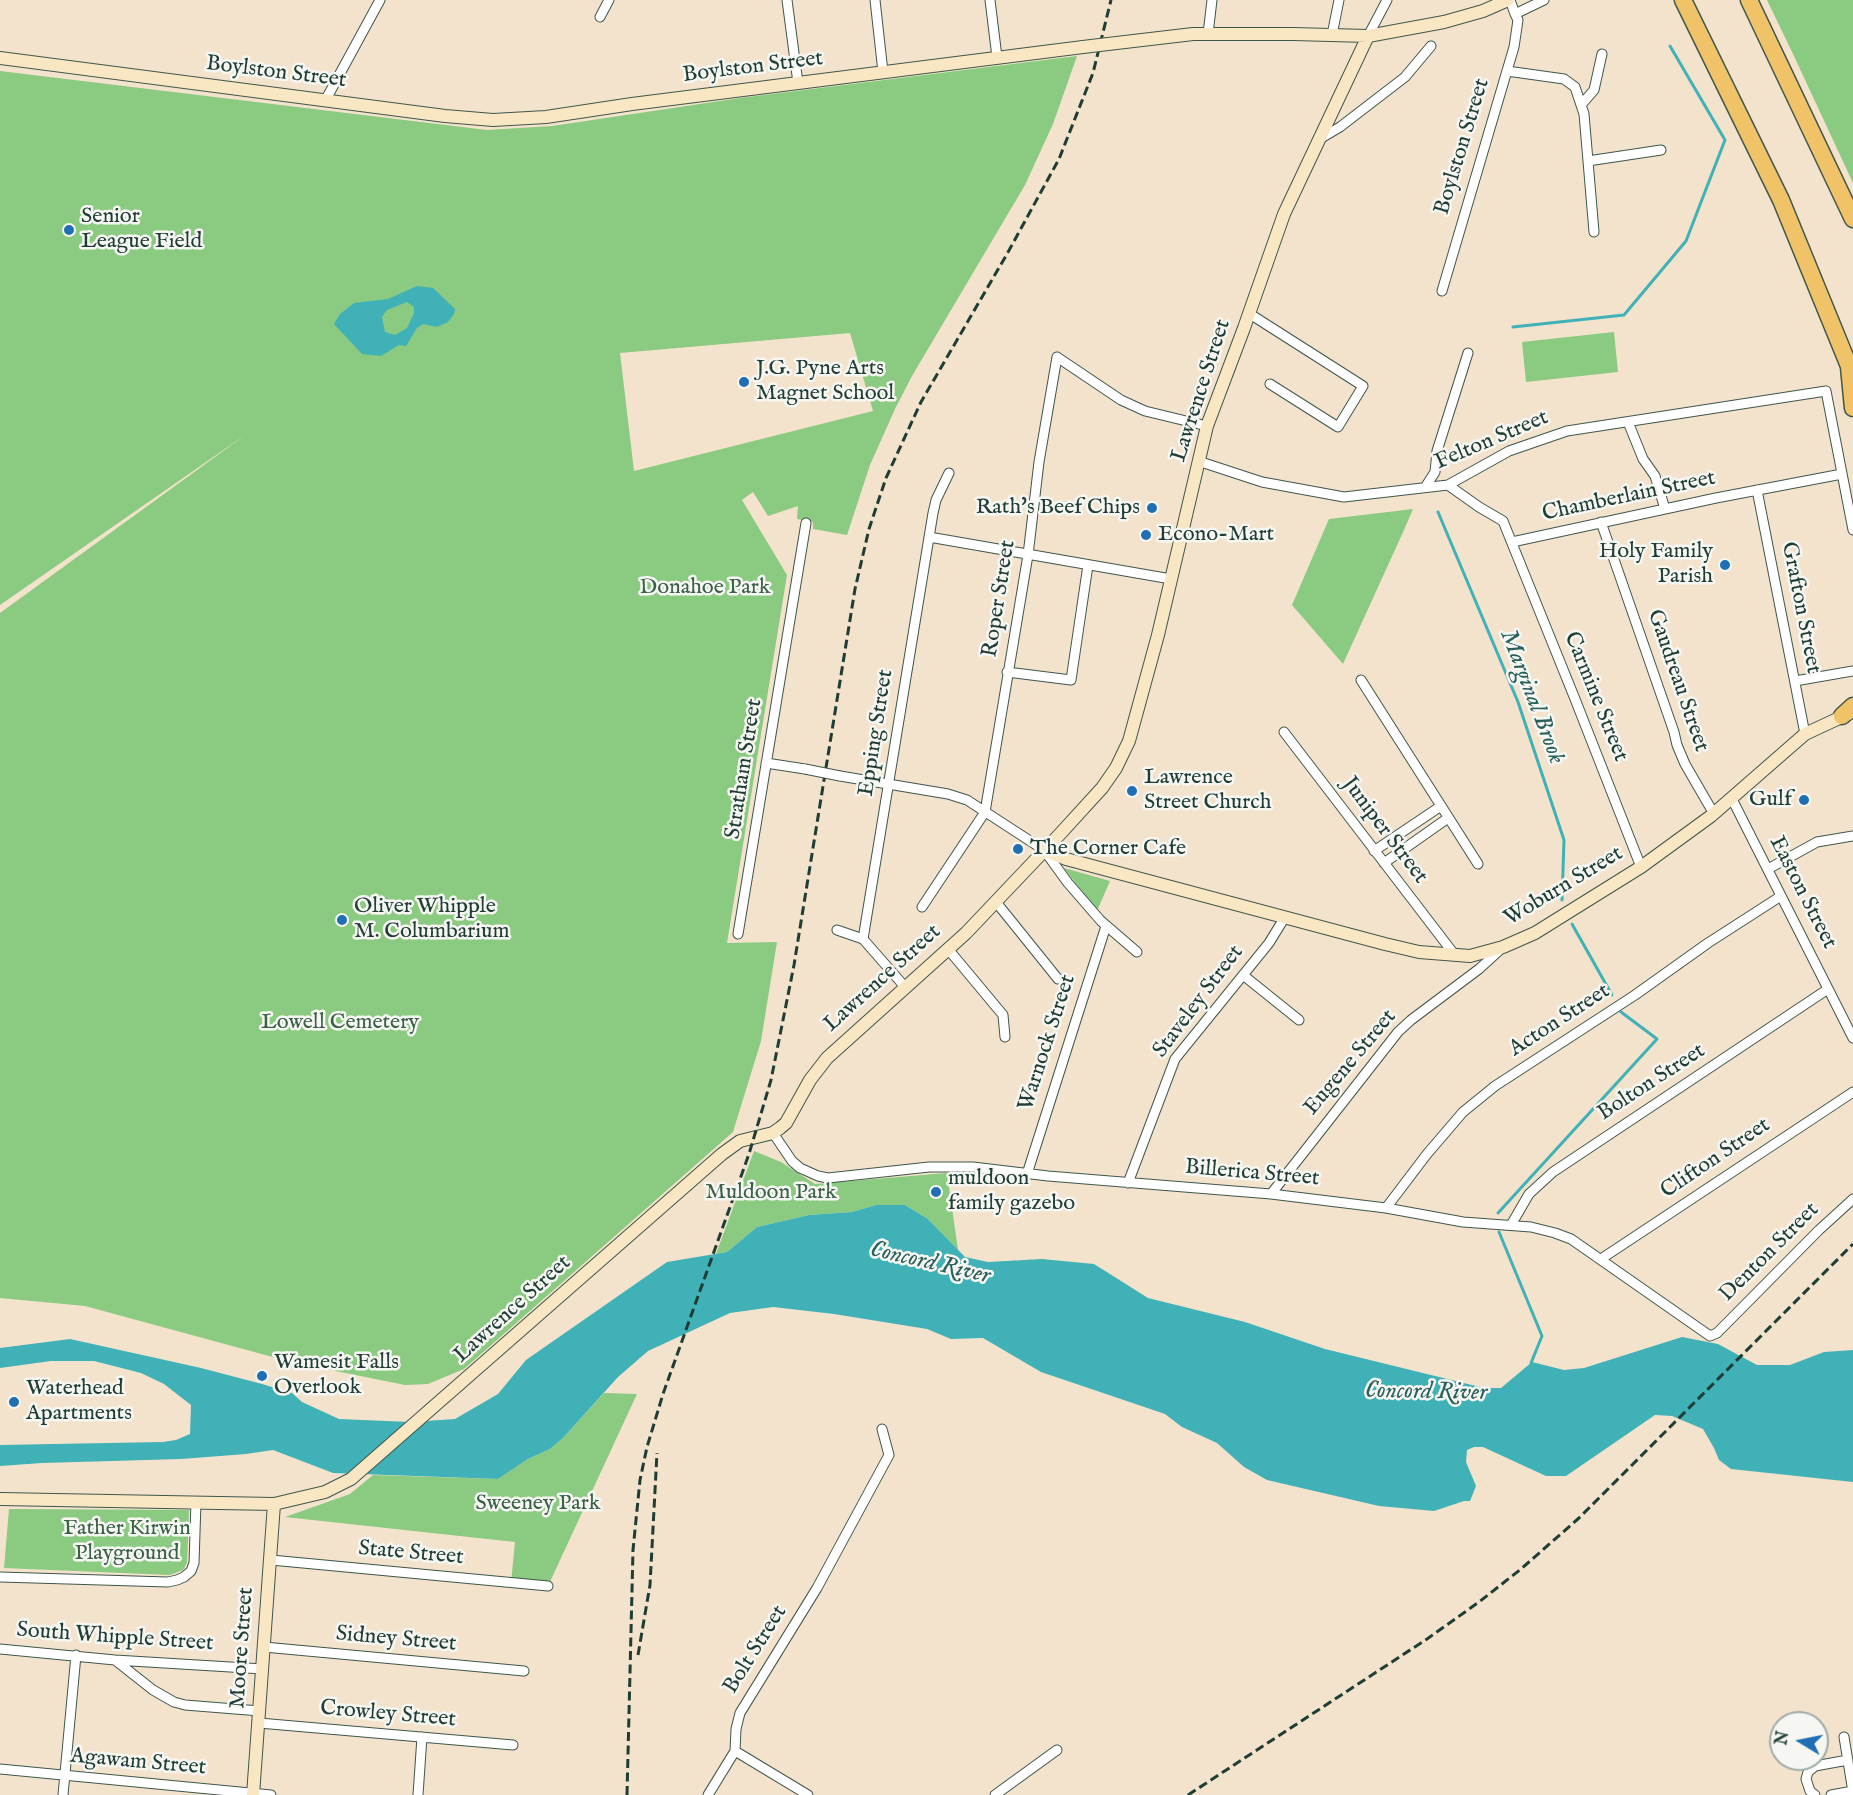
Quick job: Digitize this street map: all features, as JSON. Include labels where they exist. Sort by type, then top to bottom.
[{"type":"highway","points":[[1683,0],[1781,200],[1851,371],[1853,408]]},
{"type":"highway","points":[[1749,0],[1853,219]]},
{"type":"main road","name":"Boylston Street","points":[[0,58],[325,101],[493,120],[546,117],[1167,36],[1208,34],[1368,36],[1444,22],[1483,11],[1509,0]]},
{"type":"main road","name":"Lawrence Street","points":[[0,1499],[274,1504],[325,1492],[351,1479],[722,1154],[740,1141],[773,1132],[786,1123],[810,1080],[827,1058],[948,949],[996,902],[1102,788],[1129,741],[1171,579],[1207,426],[1250,314],[1284,214],[1368,36]]},
{"type":"main road","name":"Woburn Street","points":[[1044,850],[1077,862],[1419,952],[1470,956],[1503,947],[1535,933],[1641,867],[1714,814],[1805,734],[1850,712]]},
{"type":"main road","name":"Moore Street","points":[[253,1794],[274,1504]]},
{"type":"street","points":[[325,101],[380,0]]},
{"type":"street","points":[[600,17],[609,0]]},
{"type":"street","points":[[788,0],[798,83]]},
{"type":"street","points":[[875,0],[883,72]]},
{"type":"street","points":[[990,0],[997,57]]},
{"type":"street","points":[[1208,34],[1212,0]]},
{"type":"street","points":[[1332,35],[1339,0]]},
{"type":"street","points":[[1368,36],[1387,0]]},
{"type":"street","points":[[1509,0],[1515,14],[1544,0]]},
{"type":"street","name":"Boylston Street","points":[[1442,291],[1514,47],[1518,20],[1515,14]]},
{"type":"street","points":[[1318,140],[1340,127],[1405,77],[1431,46]]},
{"type":"street","points":[[1581,105],[1594,90],[1602,54]]},
{"type":"street","points":[[1507,71],[1563,79],[1575,87],[1584,114],[1594,232]]},
{"type":"street","points":[[1588,161],[1661,150]]},
{"type":"street","points":[[1250,314],[1364,386],[1338,427],[1270,384]]},
{"type":"street","points":[[1426,486],[1435,472],[1437,451],[1468,353]]},
{"type":"street","name":"Roper Street","points":[[985,812],[1028,555],[1039,462],[1057,357],[1120,400],[1145,411],[1207,426]]},
{"type":"street","name":"Felton Street","points":[[1198,461],[1262,482],[1344,497],[1448,485],[1509,450],[1567,430],[1826,391],[1842,474]]},
{"type":"street","points":[[1628,422],[1643,459],[1655,476],[1665,509]]},
{"type":"street","name":"Epping Street","points":[[863,939],[929,537],[936,500],[950,473]]},
{"type":"street","points":[[1842,474],[1853,530]]},
{"type":"street","name":"Chamberlain Street","points":[[1512,542],[1842,474]]},
{"type":"street","points":[[1448,485],[1503,521],[1512,542]]},
{"type":"street","name":"Grafton Street","points":[[1757,490],[1805,734]]},
{"type":"street","name":"Gaudreau Street","points":[[1601,522],[1677,745],[1685,764],[1714,814]]},
{"type":"street","name":"Stratham Street","points":[[738,934],[806,523]]},
{"type":"street","points":[[929,537],[1171,579]]},
{"type":"street","name":"Carmine Street","points":[[1512,542],[1641,867]]},
{"type":"street","points":[[1007,672],[1071,680],[1088,565]]},
{"type":"street","points":[[1795,681],[1853,670]]},
{"type":"street","points":[[1361,681],[1478,864]]},
{"type":"street","name":"Juniper Street","points":[[1284,732],[1454,954]]},
{"type":"street","points":[[766,763],[957,796],[1044,850],[1068,883],[1106,926],[1137,952]]},
{"type":"street","name":"Easton Street","points":[[1732,799],[1853,1038]]},
{"type":"street","points":[[1374,851],[1441,806]]},
{"type":"street","points":[[922,907],[985,812]]},
{"type":"street","points":[[1384,863],[1448,818]]},
{"type":"street","points":[[1767,869],[1817,842],[1853,836]]},
{"type":"street","name":"Acton Street","points":[[1386,1208],[1427,1154],[1463,1112],[1495,1086],[1781,896]]},
{"type":"street","points":[[996,902],[1058,979]]},
{"type":"street","name":"Staveley Street","points":[[1128,1183],[1175,1059],[1269,943],[1285,917]]},
{"type":"street","name":"Warnock Street","points":[[1027,1173],[1106,926]]},
{"type":"street","points":[[837,930],[863,939],[905,987]]},
{"type":"street","name":"Eugene Street","points":[[1270,1194],[1398,1032],[1479,969],[1503,947]]},
{"type":"street","points":[[948,949],[1003,1015],[1005,1037]]},
{"type":"street","points":[[1243,975],[1299,1020]]},
{"type":"street","name":"Bolton Street","points":[[1511,1225],[1529,1194],[1553,1172],[1828,988]]},
{"type":"street","name":"Clifton Street","points":[[1600,1259],[1853,1092]]},
{"type":"street","name":"Billerica Street","points":[[773,1132],[792,1161],[800,1168],[818,1176],[843,1177],[952,1167],[1270,1194],[1386,1208],[1462,1222],[1532,1227],[1571,1239],[1701,1331],[1710,1336],[1714,1335]]},
{"type":"street","name":"Denton Street","points":[[1714,1335],[1853,1199]]},
{"type":"street","name":"Bolt Street","points":[[735,1751],[740,1713],[825,1573],[889,1455],[882,1429]]},
{"type":"street","points":[[0,1577],[168,1582],[184,1577],[194,1563],[196,1502]]},
{"type":"street","name":"State Street","points":[[271,1560],[548,1586]]},
{"type":"street","name":"Sidney Street","points":[[264,1647],[524,1671]]},
{"type":"street","name":"South Whipple Street","points":[[0,1649],[115,1660],[263,1669]]},
{"type":"street","points":[[63,1795],[75,1655]]},
{"type":"street","name":"Crowley Street","points":[[115,1660],[153,1690],[174,1702],[185,1705],[259,1717],[422,1737],[513,1745]]},
{"type":"street","points":[[418,1795],[422,1737]]},
{"type":"street","points":[[1831,1795],[1853,1792],[1844,1737]]},
{"type":"street","points":[[995,1795],[1057,1750]]},
{"type":"street","points":[[708,1795],[735,1751],[808,1795]]},
{"type":"street","points":[[1815,1795],[1810,1791],[1806,1779],[1808,1772],[1815,1766],[1848,1760]]},
{"type":"street","name":"Agawam Street","points":[[0,1769],[272,1795]]},
{"type":"green space","points":[[1767,0],[1853,0],[1853,183],[1793,54]]},
{"type":"green space","name":"Lowell Cemetery","points":[[1077,56],[1053,124],[1025,185],[912,376],[895,409],[870,465],[847,535],[813,529],[813,522],[797,519],[798,506],[768,516],[753,492],[742,500],[787,575],[727,943],[777,942],[761,1041],[733,1132],[464,1369],[428,1384],[405,1385],[291,1362],[85,1306],[0,1298],[0,613],[248,433],[0,605],[0,71],[487,130],[552,126],[740,98]],"holes":[[[850,333],[873,411],[634,471],[620,353]]]},
{"type":"green space","points":[[1614,332],[1618,372],[1526,382],[1522,342]]},
{"type":"green space","points":[[1413,509],[1343,664],[1292,605],[1329,519]]},
{"type":"green space","points":[[1064,868],[1110,881],[1097,911]]},
{"type":"green space","name":"Muldoon Park","points":[[754,1151],[781,1162],[815,1184],[947,1173],[958,1250],[928,1219],[905,1205],[876,1205],[852,1212],[809,1215],[757,1227],[727,1252],[716,1254]]},
{"type":"green space","name":"Sweeney Park","points":[[604,1393],[637,1394],[548,1586],[511,1583],[515,1542],[285,1517],[350,1494],[373,1475],[498,1479],[528,1459],[550,1449]]},
{"type":"green space","name":"Father Kirwin Playground","points":[[9,1509],[189,1510],[187,1563],[183,1570],[170,1575],[4,1568]]},
{"type":"water","points":[[417,286],[433,288],[455,309],[448,322],[437,327],[423,324],[417,328],[406,346],[399,345],[381,356],[362,354],[334,324],[340,314],[354,303],[388,299]],"holes":[[[407,302],[414,307],[414,313],[407,328],[395,335],[385,332],[382,317],[387,310]]]},
{"type":"water","name":"Concord River","points":[[876,1205],[905,1205],[928,1219],[965,1257],[988,1262],[1042,1259],[1094,1264],[1148,1298],[1245,1322],[1325,1349],[1484,1388],[1501,1388],[1532,1362],[1564,1370],[1584,1368],[1682,1337],[1718,1344],[1757,1365],[1790,1365],[1824,1352],[1853,1350],[1853,1482],[1731,1469],[1719,1460],[1703,1429],[1672,1416],[1655,1415],[1566,1476],[1546,1476],[1483,1447],[1474,1447],[1467,1450],[1466,1462],[1476,1486],[1470,1501],[1434,1511],[1379,1506],[1267,1480],[1244,1467],[1217,1443],[1182,1427],[1165,1414],[1041,1372],[983,1338],[951,1339],[927,1329],[773,1307],[730,1313],[648,1351],[618,1377],[563,1438],[550,1449],[528,1459],[498,1479],[333,1473],[273,1450],[181,1459],[0,1466],[0,1445],[176,1440],[190,1434],[191,1405],[164,1384],[141,1373],[94,1361],[51,1361],[0,1368],[0,1348],[70,1339],[262,1384],[292,1393],[302,1402],[339,1419],[410,1422],[455,1419],[498,1394],[526,1360],[667,1262],[727,1252],[757,1227],[809,1215],[852,1212]]},
{"type":"waterway","name":"Marginal Brook","points":[[1513,327],[1624,315],[1686,241],[1725,140],[1670,46]]},
{"type":"waterway","name":"Marginal Brook","points":[[1438,512],[1518,702],[1564,840],[1562,900]]},
{"type":"waterway","name":"Marginal Brook","points":[[1572,924],[1612,995]]},
{"type":"waterway","name":"Marginal Brook","points":[[1498,1213],[1657,1039],[1621,1012]]},
{"type":"waterway","name":"Marginal Brook","points":[[1499,1232],[1542,1336],[1531,1363]]},
{"type":"railway","points":[[627,1795],[633,1550],[640,1480],[663,1394],[749,1154],[771,1080],[794,965],[855,589],[869,529],[886,478],[921,402],[1059,159],[1093,73],[1111,0]]},
{"type":"railway","points":[[1188,1795],[1427,1639],[1521,1569],[1579,1518],[1853,1244]]},
{"type":"railway","points":[[638,1655],[650,1585],[657,1453]]},
{"type":"place","name":"Senior League Field","points":[[69,230]]},
{"type":"place","name":"J.G. Pyne Arts Magnet School","points":[[744,382]]},
{"type":"place","name":"Rath's Beef Chips","points":[[1152,508]]},
{"type":"place","name":"Econo-Mart","points":[[1146,535]]},
{"type":"place","name":"Holy Family Parish","points":[[1725,565]]},
{"type":"place","name":"Lawrence Street Church","points":[[1132,791]]},
{"type":"place","name":"Gulf","points":[[1804,800]]},
{"type":"place","name":"The Corner Cafe","points":[[1018,849]]},
{"type":"place","name":"Oliver Whipple M. Columbarium","points":[[342,920]]},
{"type":"place","name":"muldoon family gazebo","points":[[936,1192]]},
{"type":"place","name":"Wamesit Falls Overlook","points":[[262,1376]]},
{"type":"place","name":"Waterhead Apartments","points":[[14,1402]]},
{"type":"park label","name":"Donahoe Park","points":[[705,588]]}]
